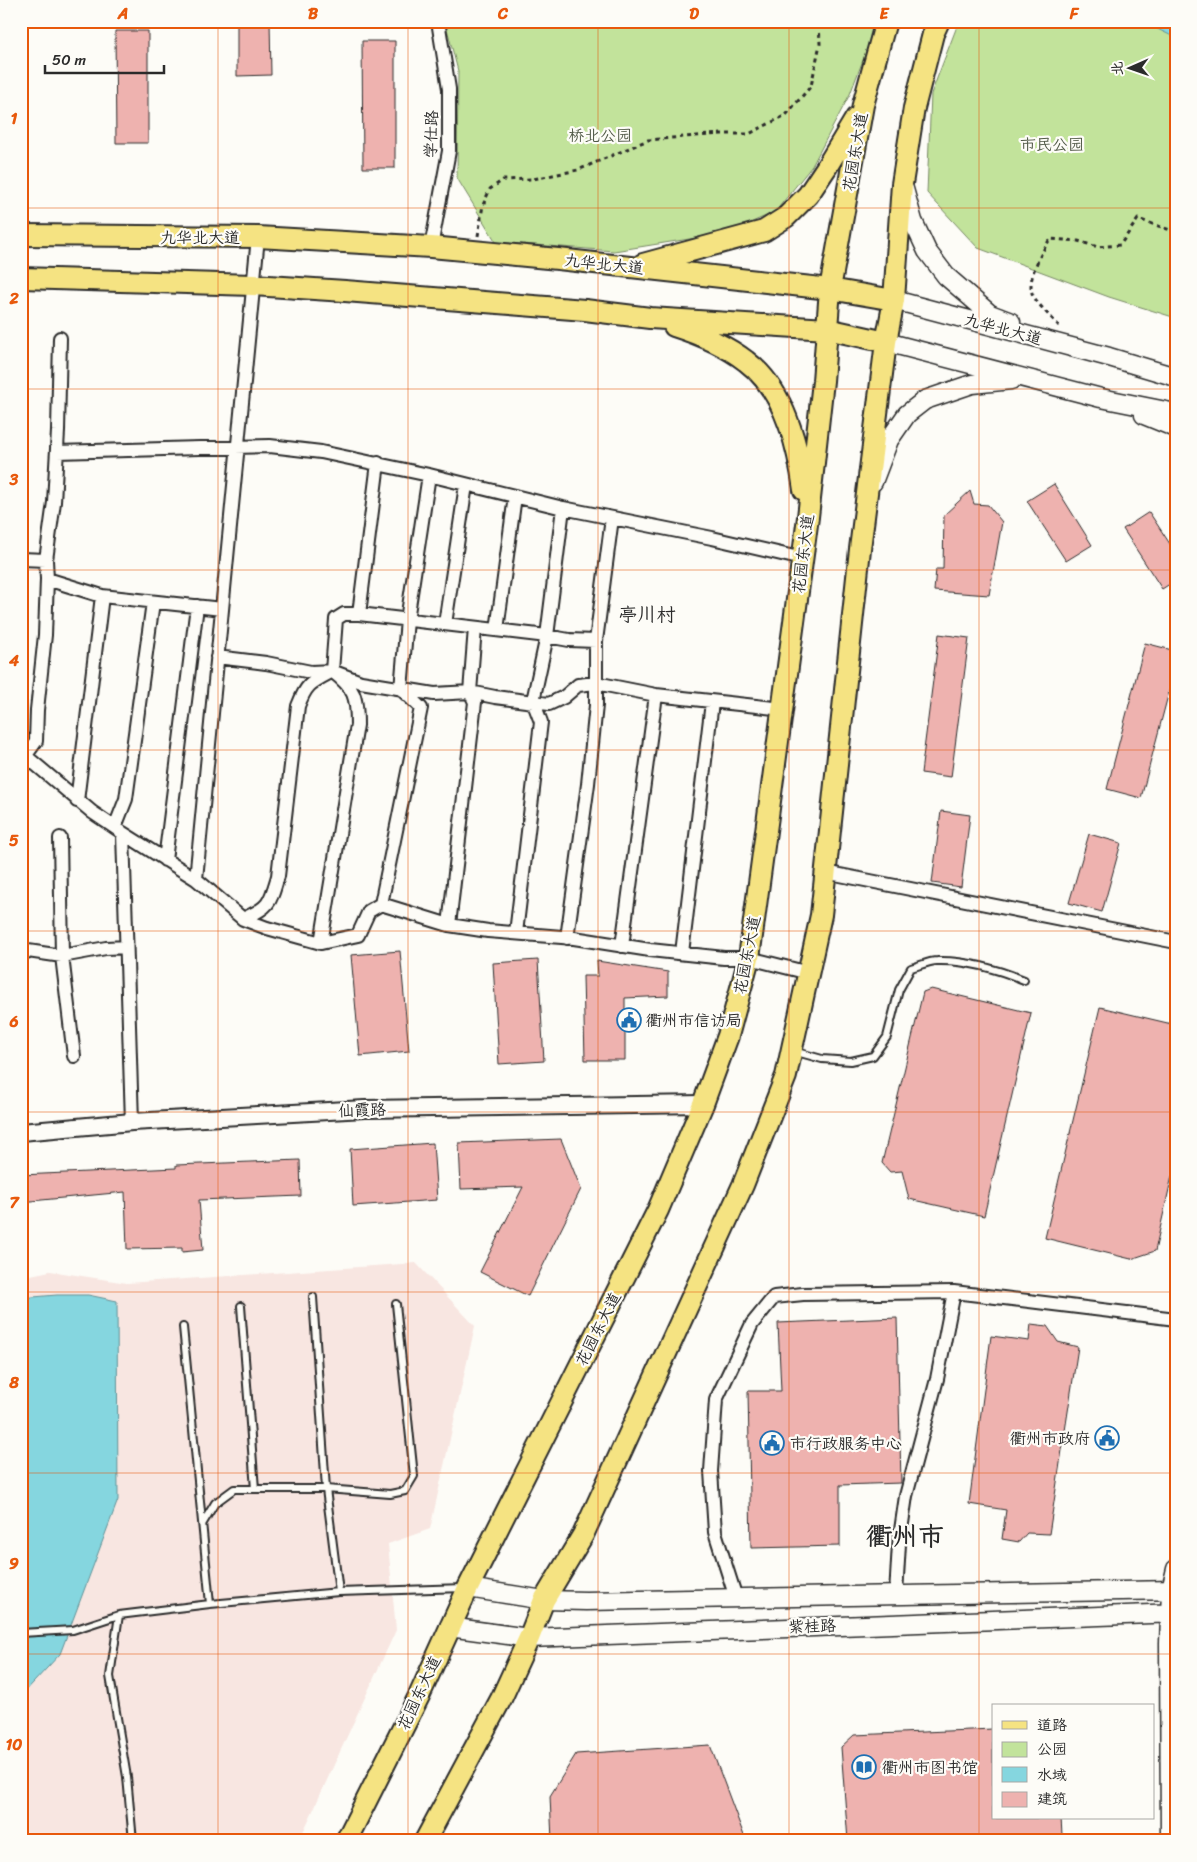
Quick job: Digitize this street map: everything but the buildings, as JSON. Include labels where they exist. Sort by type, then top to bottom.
[{"type":"main road","name":"花园东大道","points":[[346,1841],[418,1696],[468,1588],[658,1210],[728,1036],[749,958],[803,559],[830,289],[863,105],[886,21]]},
{"type":"main road","points":[[425,1841],[501,1700],[544,1600],[583,1535],[734,1203],[786,1076],[821,915],[860,549],[886,342],[894,300],[902,184],[914,108],[936,28]]},
{"type":"main road","points":[[632,267],[764,231],[786,217],[808,195],[863,105]]},
{"type":"main road","points":[[902,184],[913,221],[927,251],[946,276],[990,314],[1079,350]]},
{"type":"main road","name":"九华北大道","points":[[21,235],[258,237],[431,247],[830,289],[894,300],[1109,357],[1176,377]]},
{"type":"main road","points":[[21,278],[253,284],[585,310],[650,318],[827,329],[886,342],[1101,398],[1176,413]]},
{"type":"main road","points":[[650,318],[698,334],[729,349],[747,362],[767,383],[781,406],[790,429],[802,475],[808,517]]},
{"type":"main road","points":[[1109,357],[1176,367]]},
{"type":"main road","points":[[868,497],[889,440],[907,414],[925,400],[972,384],[999,380],[1033,380]]},
{"type":"main road","points":[[1101,398],[1176,428]]},
{"type":"main road","points":[[1170,1841],[1173,1613],[1176,1569]]},
{"type":"main road","name":"紫桂路","points":[[468,1588],[544,1600],[586,1601],[1174,1590]]},
{"type":"main road","name":"紫桂路","points":[[449,1627],[529,1638],[1173,1613]]},
{"type":"street","name":"学仕路","points":[[431,247],[450,150],[449,89],[438,21]]},
{"type":"street","points":[[196,879],[258,237]]},
{"type":"street","points":[[60,338],[57,452],[54,502],[46,560],[47,579],[36,741],[23,754],[77,801],[196,879],[244,919],[267,928],[321,943],[358,935],[369,911],[382,904],[450,926],[567,938],[724,958],[749,958],[809,974]]},
{"type":"street","points":[[57,452],[270,446],[321,452],[378,463],[563,508],[712,538],[803,559]]},
{"type":"street","points":[[359,614],[378,463]]},
{"type":"street","points":[[401,689],[407,620],[429,475]]},
{"type":"street","points":[[445,624],[466,485]]},
{"type":"street","points":[[497,630],[515,496]]},
{"type":"street","points":[[516,933],[542,722],[533,701],[547,636],[563,508]]},
{"type":"street","points":[[567,938],[588,784],[596,705],[596,641],[612,518]]},
{"type":"street","points":[[21,559],[46,560]]},
{"type":"street","points":[[47,579],[102,596],[222,609]]},
{"type":"street","points":[[77,801],[102,596]]},
{"type":"street","points":[[132,1122],[126,947],[119,830],[126,800],[153,602]]},
{"type":"street","points":[[165,860],[197,606]]},
{"type":"street","points":[[332,671],[336,620],[344,614],[359,614],[497,630],[568,640],[596,641]]},
{"type":"street","points":[[450,926],[475,702],[470,692],[474,628]]},
{"type":"street","points":[[217,657],[266,663],[311,672],[332,671],[361,682],[434,694],[470,692],[550,704],[564,698],[578,685],[596,682],[656,695],[782,709]]},
{"type":"street","points":[[244,919],[261,911],[271,900],[278,876],[298,706],[302,694],[310,683],[332,671]]},
{"type":"street","points":[[321,943],[356,725],[357,708],[351,688],[332,671]]},
{"type":"street","points":[[382,904],[421,708],[401,689]]},
{"type":"street","points":[[622,946],[656,695]]},
{"type":"street","points":[[682,953],[712,702]]},
{"type":"street","points":[[60,838],[62,956],[74,1056]]},
{"type":"street","points":[[825,872],[1176,942]]},
{"type":"street","points":[[21,950],[62,956],[106,948],[126,947]]},
{"type":"street","name":"仙霞路","points":[[21,1132],[132,1122],[366,1109],[702,1104]]},
{"type":"street","points":[[736,1598],[715,1532],[711,1471],[716,1400],[752,1324],[774,1297],[803,1294],[954,1292],[1176,1319]]},
{"type":"street","points":[[896,1594],[906,1496],[937,1379],[954,1292]]},
{"type":"lane","points":[[792,1050],[822,1059],[850,1061],[873,1056],[887,1037],[899,990],[911,968],[935,960],[972,964],[1001,971],[1024,980]]},
{"type":"lane","points":[[313,1297],[326,1488],[339,1592]]},
{"type":"lane","points":[[203,1523],[215,1503],[234,1489],[326,1488],[390,1494],[405,1491],[414,1476],[396,1304]]},
{"type":"lane","points":[[241,1306],[255,1489]]},
{"type":"lane","points":[[183,1327],[210,1604]]},
{"type":"lane","points":[[21,1633],[73,1630],[119,1615],[210,1604],[339,1592],[468,1588]]},
{"type":"lane","points":[[119,1615],[110,1676],[127,1777],[133,1841]]},
{"type":"path","points":[[476,251],[483,205],[490,189],[503,180],[533,179],[578,170],[648,140],[721,134],[749,134],[786,116],[811,86],[820,44],[820,21]]},
{"type":"path","points":[[1061,329],[1032,294],[1031,284],[1039,257],[1050,239],[1078,241],[1098,247],[1120,244],[1138,219],[1176,232]]},
{"type":"shaded area","points":[[416,1263],[475,1326],[430,1529],[388,1544],[396,1630],[299,1841],[21,1841],[21,1277],[50,1271],[127,1283]]},
{"type":"green space","name":"桥北公园","points":[[445,21],[878,21],[850,94],[812,166],[775,212],[727,233],[614,251],[496,242],[457,178],[458,71]]},
{"type":"green space","name":"市民公园","points":[[959,21],[1165,21],[1176,27],[1176,318],[1109,297],[978,248],[927,193],[931,94]]},
{"type":"water","points":[[1141,21],[1176,21],[1176,38]]},
{"type":"water","points":[[88,1295],[117,1301],[118,1500],[60,1654],[21,1696],[21,1298]]},
{"type":"place","name":"衢州市信访局","points":[[629,1020]]},
{"type":"place","name":"衢州市政府","points":[[1107,1438]]},
{"type":"place","name":"市行政服务中心","points":[[772,1443]]},
{"type":"place","name":"衢州市图书馆","points":[[864,1767]]},
{"type":"district","name":"亭川村","points":[[647,614]]},
{"type":"district","name":"衢州市","points":[[905,1536]]}]
